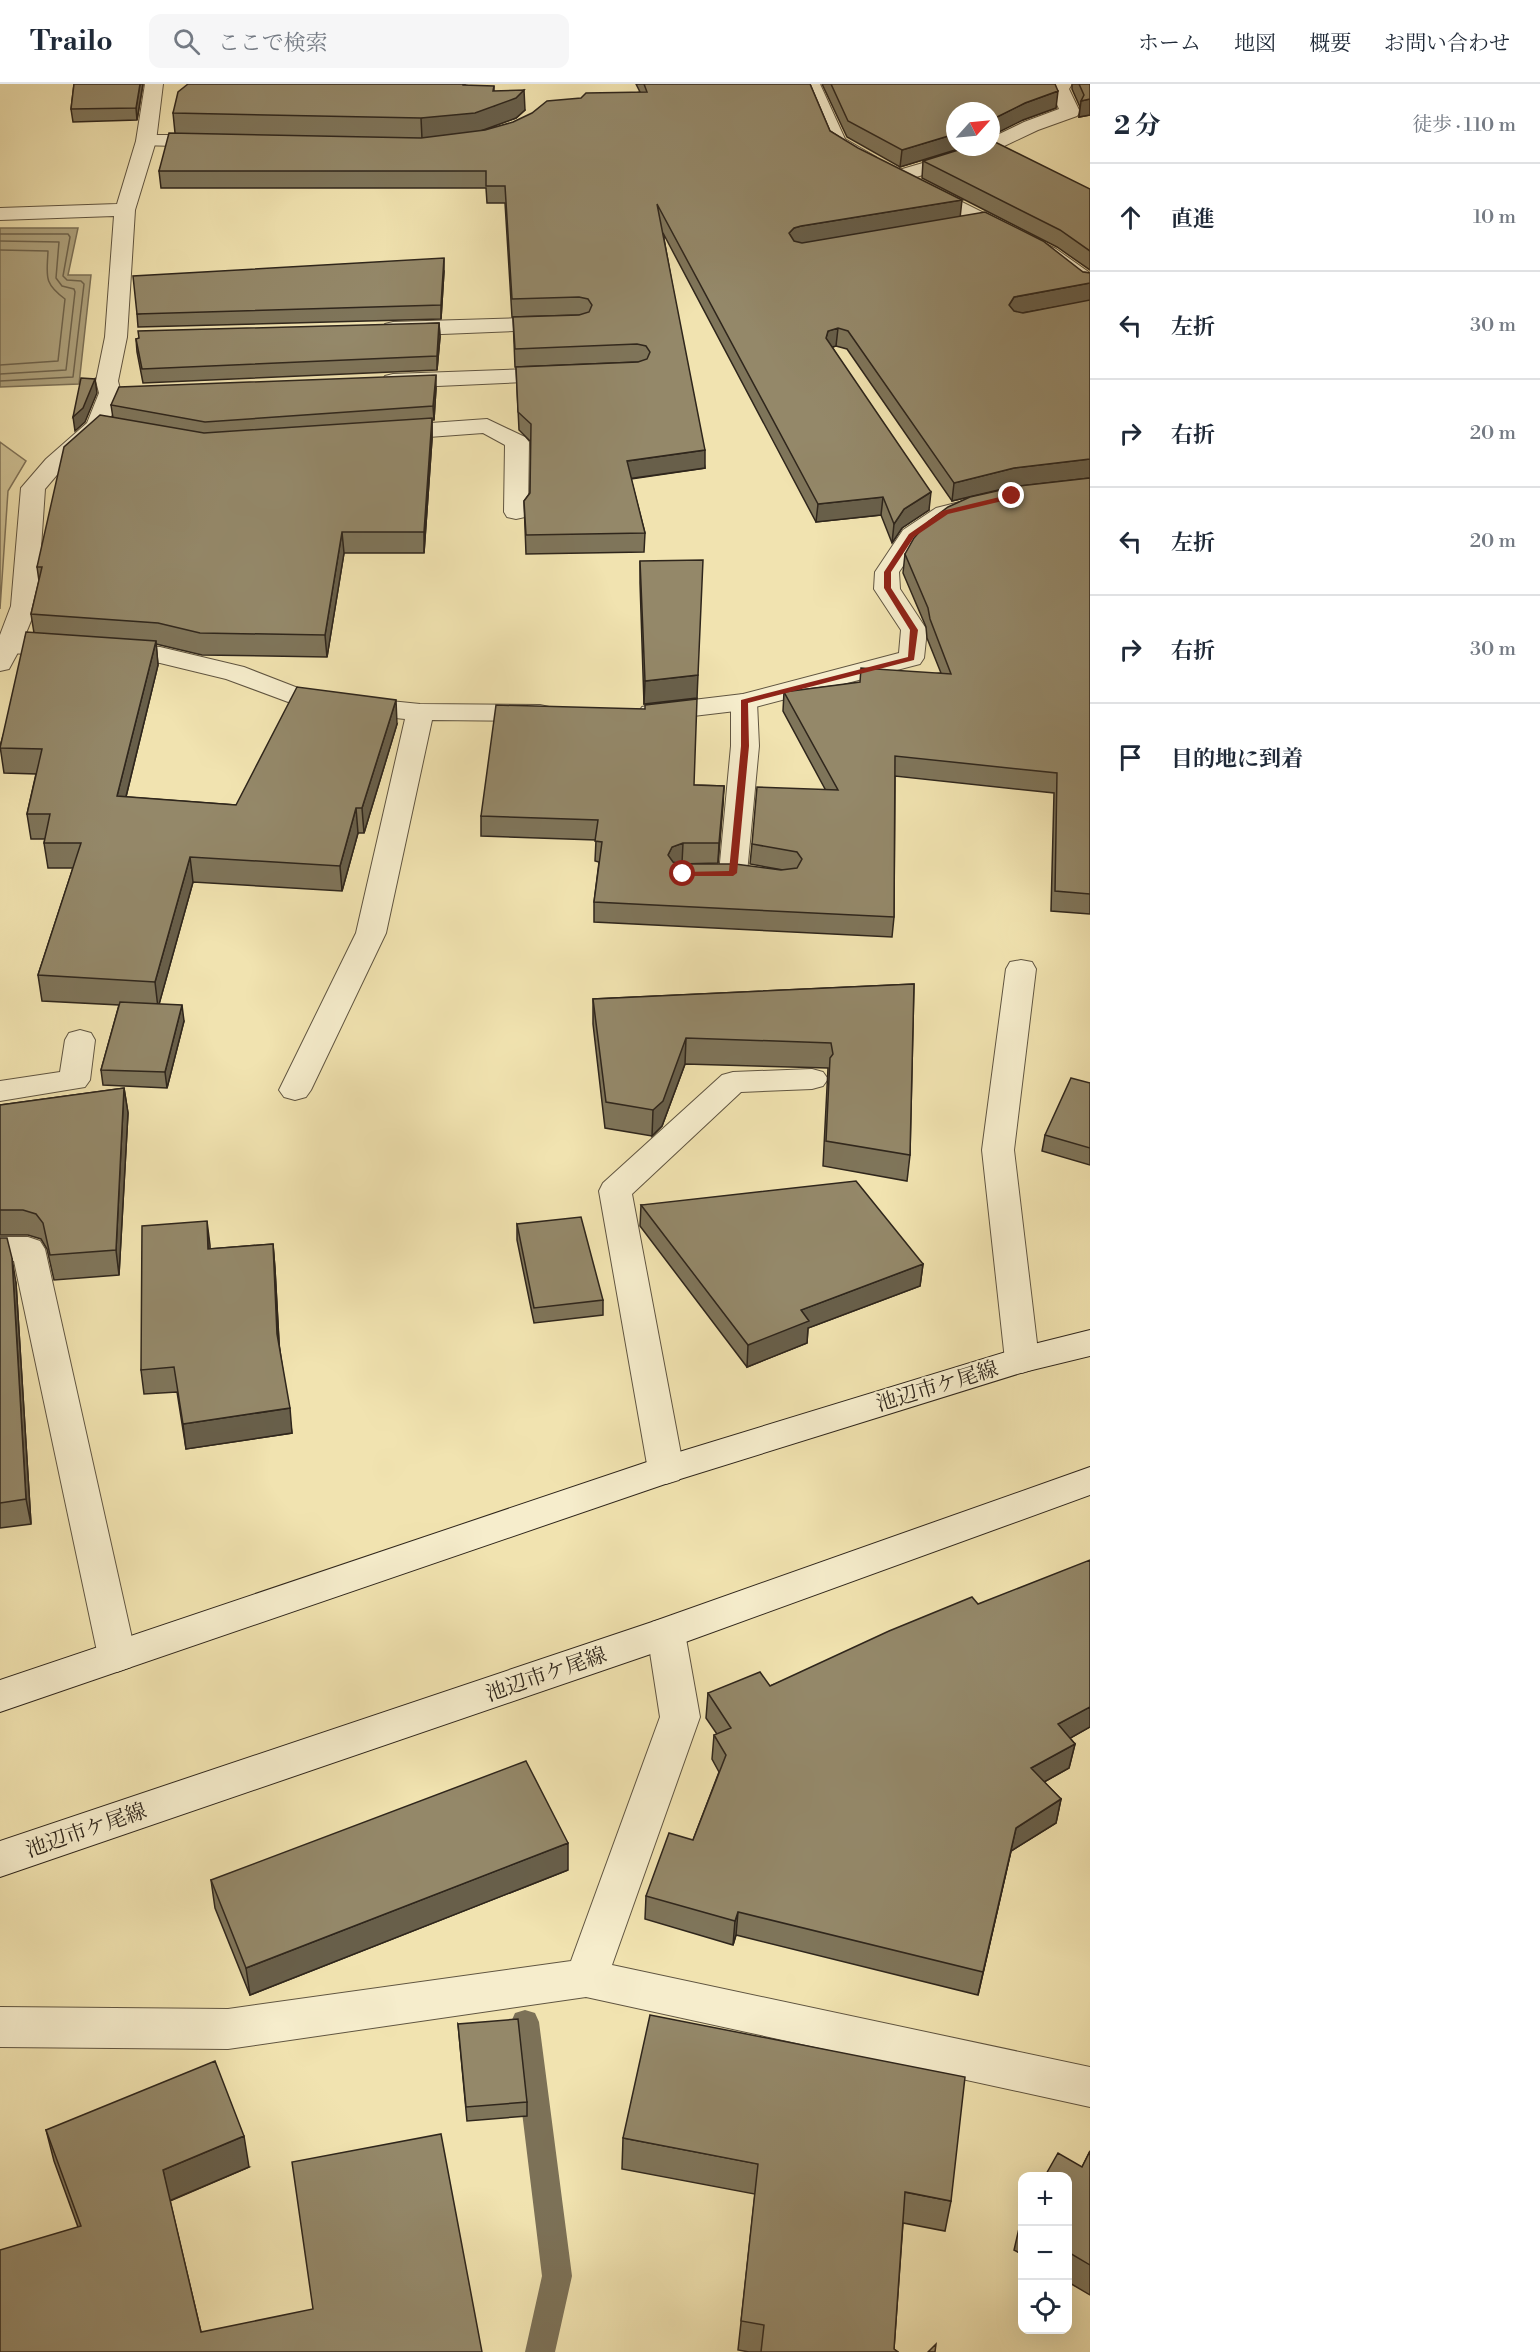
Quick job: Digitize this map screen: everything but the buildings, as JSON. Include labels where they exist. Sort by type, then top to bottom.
[{"type":"street","points":[[154,84],[146,141],[125,210],[116,337],[107,381],[110,393],[108,428],[54,464],[33,488],[24,606],[3,652],[160,655],[235,672],[307,701],[420,712],[569,713]]},
{"type":"street","points":[[811,84],[837,141],[899,176],[1049,253],[1090,284]]},
{"type":"street","points":[[1000,141],[1031,126],[1070,112],[1059,88],[1063,84]]},
{"type":"street","points":[[146,141],[234,142]]},
{"type":"street","points":[[899,176],[968,156]]},
{"type":"street","points":[[0,214],[125,210]]},
{"type":"street","points":[[953,227],[989,221]]},
{"type":"street","points":[[377,330],[579,324]]},
{"type":"street","points":[[116,337],[140,336]]},
{"type":"street","points":[[374,382],[577,374]]},
{"type":"street","points":[[110,393],[134,392]]},
{"type":"street","points":[[370,434],[487,426],[518,442],[516,512]]},
{"type":"street","points":[[626,714],[649,714],[744,702],[911,658],[914,630],[887,588],[887,572],[912,535],[938,503],[990,502]]},
{"type":"street","points":[[703,874],[743,874],[744,702]]},
{"type":"street","points":[[295,1090],[371,933],[420,712]]},
{"type":"street","points":[[1022,969],[998,1150],[1022,1360]]},
{"type":"street","points":[[0,1091],[74,1080],[80,1040]]},
{"type":"street","points":[[666,1470],[615,1191],[733,1082],[813,1079]]},
{"type":"street","points":[[0,1249],[28,1249],[117,1656]]},
{"type":"street","name":"池辺市ケ尾線","points":[[0,1696],[666,1470],[1022,1360],[1090,1343]]},
{"type":"street","name":"池辺市ケ尾線","points":[[0,1859],[666,1633],[1090,1481]]},
{"type":"street","points":[[586,1978],[680,1717],[666,1633]]},
{"type":"street","points":[[0,2027],[228,2029],[586,1978],[1090,2087]]},
{"type":"shaded area","points":[[0,442],[26,461],[8,491],[0,609]]},
{"type":"water","points":[[0,228],[78,228],[68,275],[91,275],[79,384],[0,387]]},
{"type":"waterway","points":[[525,2022],[557,2276],[540,2352]]},
{"type":"route","points":[[683,874],[733,873],[745,746],[744,702],[911,658],[914,630],[887,588],[887,572],[912,535],[945,513],[1012,496]]}]
